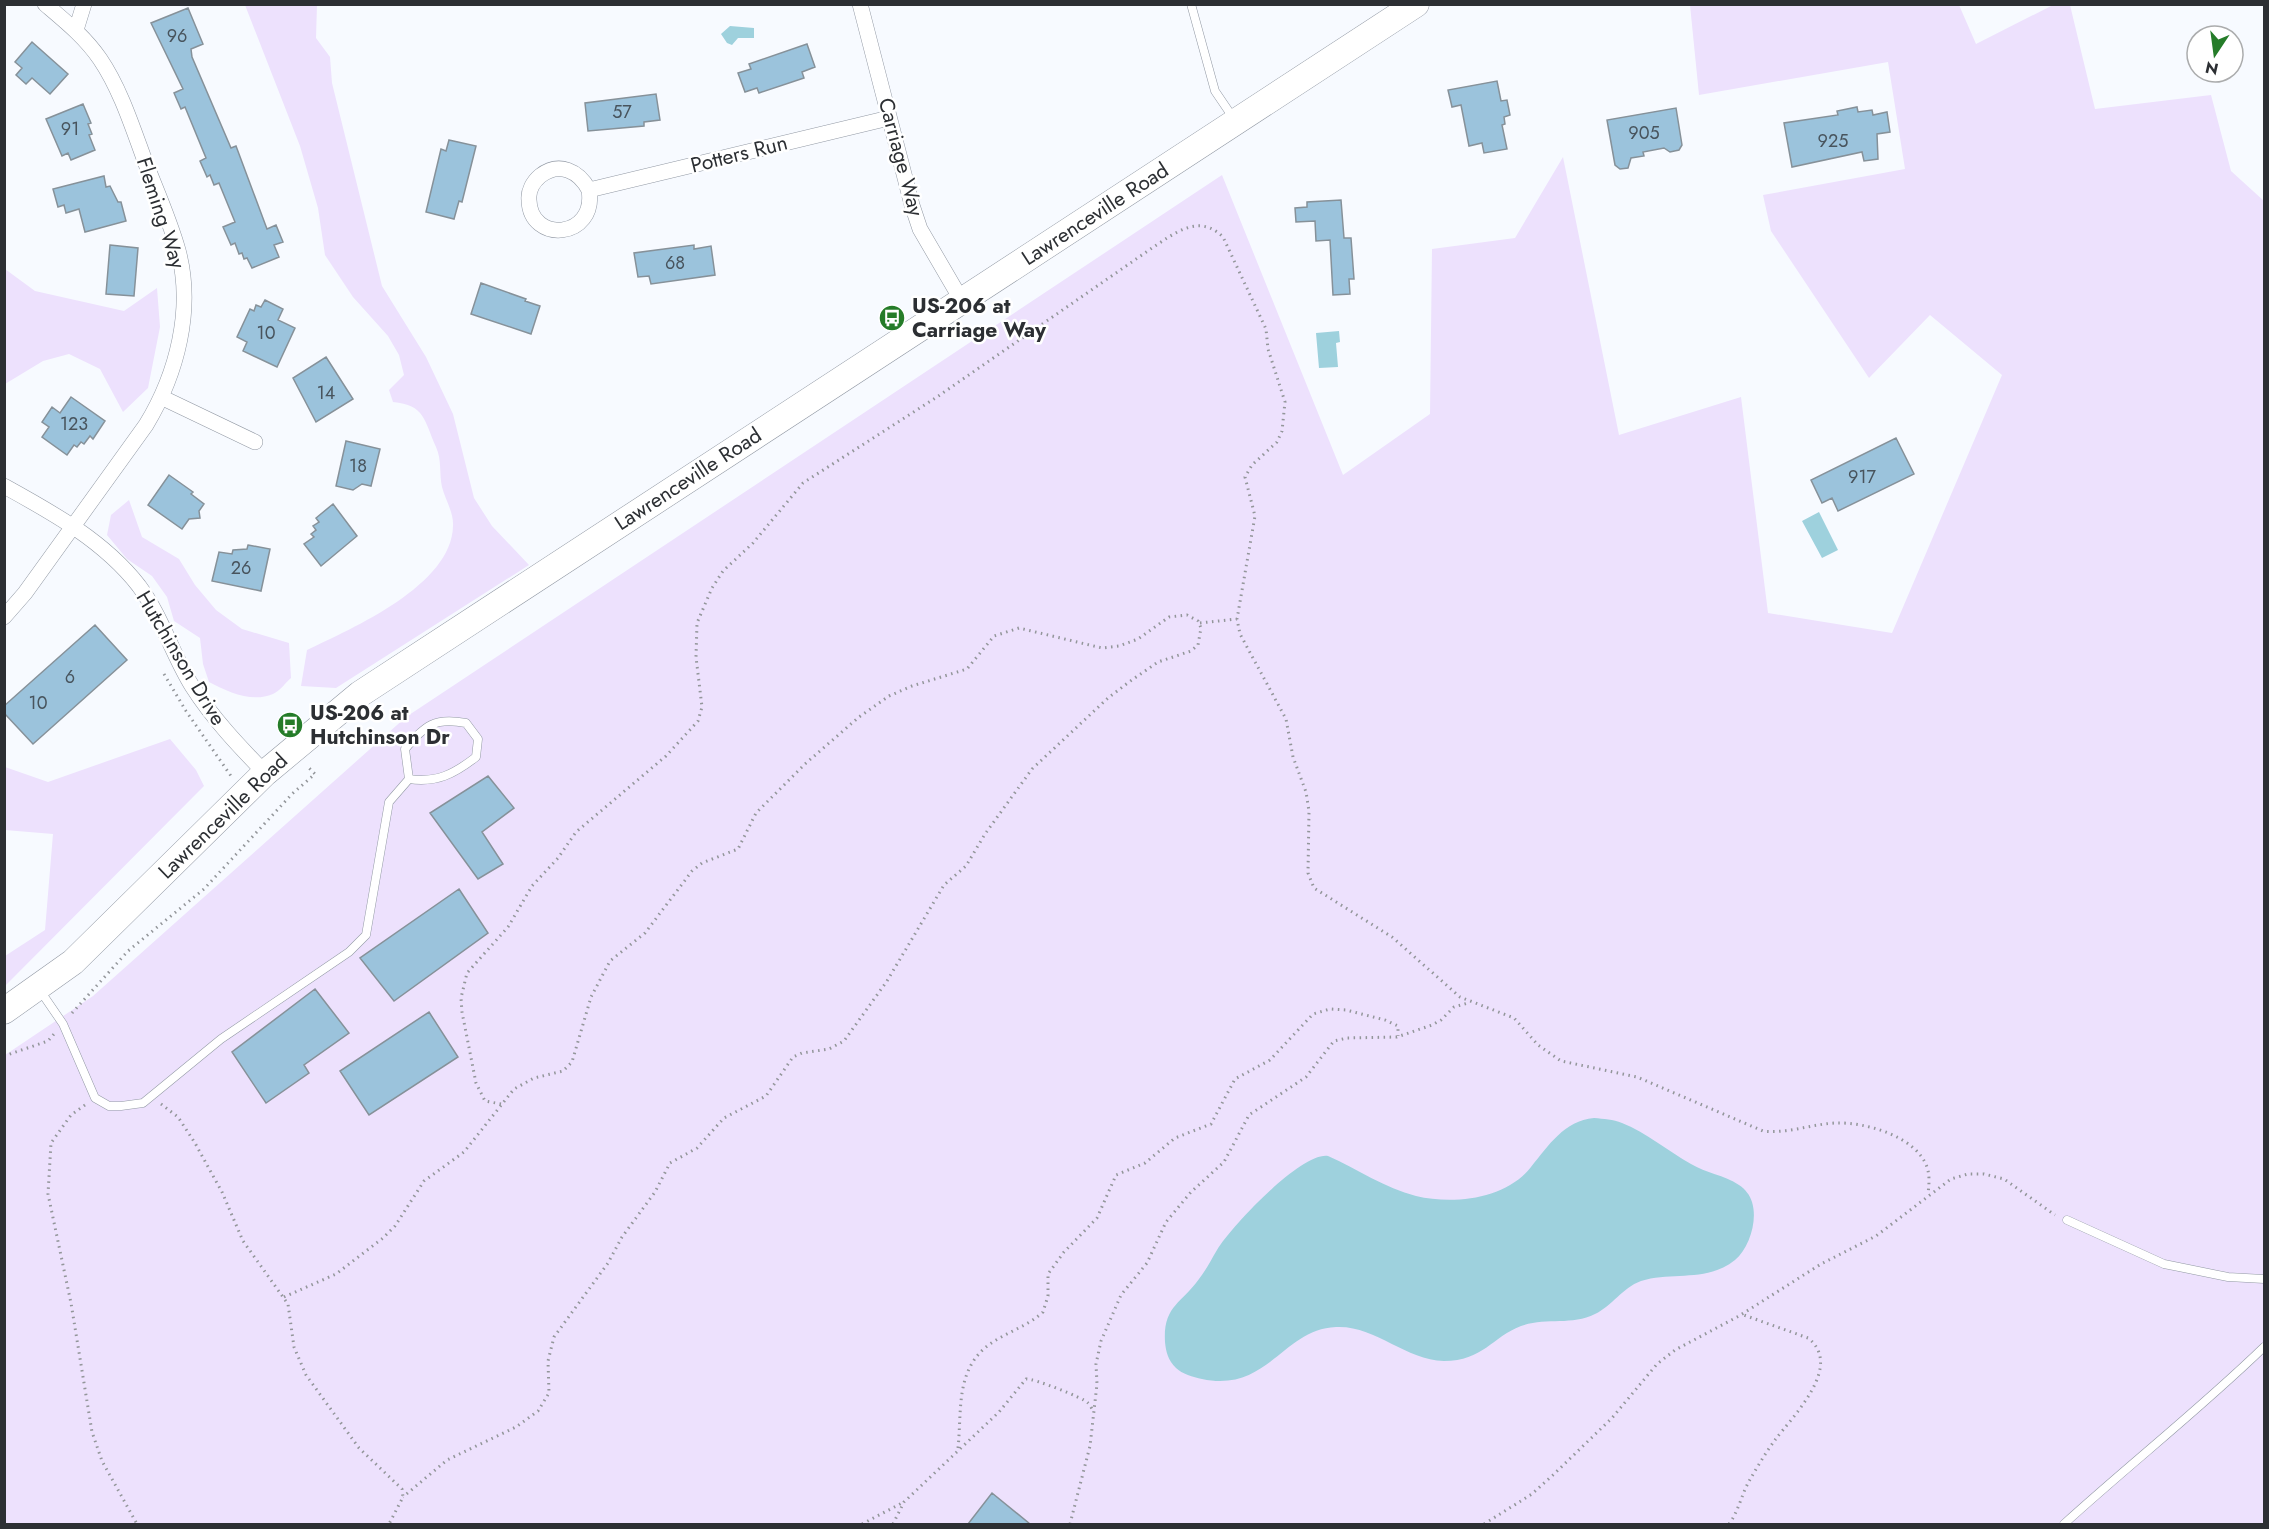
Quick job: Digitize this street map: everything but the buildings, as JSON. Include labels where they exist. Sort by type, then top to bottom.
[{"type":"highway","name":"Lawrenceville Road","points":[[4,1011],[73,962],[291,750],[360,694],[1416,4]]},
{"type":"street","name":"Fleming Way","points":[[4,617],[25,593],[163,398],[173,371],[183,312],[178,251],[119,93],[100,59],[76,30],[45,4]]},
{"type":"street","points":[[76,30],[84,4]]},
{"type":"street","name":"Carriage Way","points":[[860,4],[920,229],[962,301]]},
{"type":"street","name":"Potters Run","points":[[589,190],[889,118]]},
{"type":"street","points":[[566,169],[576,173],[589,190],[589,209],[585,218],[569,229],[560,231],[541,225],[530,208],[531,187],[546,172],[566,169]]},
{"type":"street","points":[[163,398],[255,442]]},
{"type":"street","name":"Hutchinson Drive","points":[[4,486],[73,526],[114,558],[158,614],[192,686],[225,732],[266,774]]},
{"type":"lane","points":[[1191,4],[1215,91],[1236,122]]},
{"type":"lane","points":[[38,988],[63,1024],[95,1098],[109,1106],[143,1103],[221,1039],[349,952],[366,935],[389,802],[409,779],[405,748],[425,726],[447,719],[466,723],[478,739],[476,757],[454,774],[428,781],[409,779]]},
{"type":"lane","points":[[2067,1220],[2164,1264],[2228,1277],[2265,1279]]},
{"type":"lane","points":[[2064,1524],[2265,1347]]},
{"type":"path","points":[[501,1104],[485,1101],[476,1083],[462,1012],[461,998],[467,973],[508,927],[532,886],[558,858],[576,832],[666,756],[698,722],[702,707],[696,657],[697,623],[712,588],[723,571],[753,543],[803,483],[937,397],[1152,248],[1194,225],[1215,229],[1223,237],[1266,329],[1268,349],[1285,402],[1282,431],[1277,442],[1252,465],[1245,477],[1256,516],[1236,619],[1240,634],[1286,719],[1293,757],[1306,792],[1309,811],[1308,873],[1314,888],[1392,937],[1460,997],[1514,1018],[1538,1045],[1561,1061],[1637,1077],[1763,1131],[1785,1132],[1846,1123],[1886,1133],[1919,1153],[1928,1172],[1928,1194]]},
{"type":"path","points":[[284,1297],[336,1274],[383,1238],[395,1226],[424,1181],[464,1152],[501,1104],[525,1082],[553,1075],[572,1062],[591,996],[610,961],[645,933],[692,871],[702,863],[738,849],[756,813],[817,753],[870,708],[912,686],[967,669],[994,636],[1006,630],[1018,628],[1041,632],[1102,648],[1119,646],[1138,639],[1169,617],[1179,615],[1195,617],[1199,623],[1198,645],[1191,651],[1158,662],[1129,682],[1108,698],[1032,769],[985,834],[966,866],[944,885],[887,981],[844,1041],[837,1047],[802,1053],[793,1058],[766,1096],[724,1118],[697,1148],[670,1163],[655,1192],[622,1237],[608,1263],[554,1337],[548,1361],[549,1393],[538,1411],[516,1427],[447,1460],[403,1497],[389,1524]]},
{"type":"path","points":[[1199,623],[1236,619]]},
{"type":"path","points":[[4,1056],[48,1041],[128,951],[204,889],[292,794],[315,774],[291,750]]},
{"type":"path","points":[[1070,1524],[1082,1484],[1094,1413],[1097,1354],[1121,1294],[1147,1263],[1166,1222],[1191,1192],[1232,1153],[1249,1115],[1306,1077],[1334,1041],[1347,1038],[1397,1037],[1441,1020],[1460,1004],[1472,1003]]},
{"type":"path","points":[[958,1448],[966,1373],[979,1354],[991,1344],[1043,1312],[1048,1296],[1048,1274],[1064,1252],[1097,1218],[1116,1175],[1145,1163],[1175,1138],[1211,1124],[1235,1079],[1270,1059],[1313,1014],[1330,1009],[1346,1010],[1385,1020],[1398,1026],[1400,1029],[1397,1037]]},
{"type":"path","points":[[154,1092],[160,1103],[178,1117],[195,1143],[222,1192],[243,1241],[288,1304],[298,1362],[330,1406],[346,1433],[397,1484],[403,1497]]},
{"type":"path","points":[[95,1098],[71,1115],[51,1143],[48,1194],[71,1303],[92,1432],[102,1461],[137,1524]]},
{"type":"path","points":[[1484,1524],[1532,1494],[1612,1418],[1657,1364],[1675,1350],[1741,1314],[1821,1264],[1876,1236],[1928,1194],[1951,1179],[1968,1174],[1984,1174],[2004,1179],[2053,1214],[2067,1220]]},
{"type":"path","points":[[1729,1524],[1749,1483],[1775,1440],[1798,1414],[1821,1363],[1816,1344],[1808,1338],[1741,1314]]},
{"type":"path","points":[[892,1524],[904,1502],[958,1448],[999,1412],[1026,1379],[1040,1380],[1063,1393],[1084,1400],[1094,1413]]},
{"type":"path","points":[[862,1524],[904,1502]]},
{"type":"shaded area","points":[[245,5],[317,5],[316,38],[330,57],[332,83],[382,286],[426,357],[453,414],[474,498],[492,526],[529,565],[336,688],[301,686],[307,650],[373,617],[418,585],[436,567],[448,547],[453,521],[442,487],[438,452],[426,422],[418,410],[412,406],[393,402],[389,390],[404,375],[399,355],[388,336],[353,297],[325,255],[318,208],[300,146]]},
{"type":"shaded area","points":[[1690,5],[1959,5],[1976,44],[2053,5],[2070,5],[2095,109],[2211,95],[2231,171],[2264,201],[2264,1524],[5,1524],[5,1055],[93,996],[406,717],[1222,175],[1343,475],[1430,414],[1432,249],[1515,238],[1563,157],[1619,435],[1741,397],[1768,613],[1892,633],[2002,375],[1930,315],[1869,378],[1771,231],[1763,195],[1905,169],[1888,62],[1699,95]]},
{"type":"shaded area","points":[[5,269],[35,291],[124,311],[157,288],[160,327],[148,388],[123,412],[100,369],[69,354],[43,361],[5,384]]},
{"type":"shaded area","points":[[129,500],[142,537],[179,559],[195,585],[216,610],[242,629],[289,643],[291,678],[278,691],[265,696],[249,697],[232,693],[209,682],[203,664],[200,638],[174,621],[167,597],[152,576],[127,559],[107,535],[111,515]]},
{"type":"shaded area","points":[[170,739],[196,770],[204,786],[5,986],[5,956],[45,930],[53,834],[5,830],[5,767],[48,782]]},
{"type":"water","points":[[730,26],[754,28],[754,38],[738,38],[732,45],[727,43],[721,34]]},
{"type":"water","points":[[1339,331],[1340,342],[1336,343],[1338,367],[1319,368],[1316,333]]},
{"type":"water","points":[[1819,512],[1838,550],[1822,558],[1802,521]]},
{"type":"water","points":[[1594,1118],[1615,1121],[1631,1127],[1691,1164],[1721,1176],[1745,1190],[1752,1202],[1754,1217],[1751,1234],[1740,1255],[1713,1272],[1641,1281],[1586,1318],[1530,1323],[1511,1331],[1478,1353],[1457,1360],[1430,1359],[1364,1331],[1336,1327],[1318,1330],[1302,1338],[1259,1369],[1243,1377],[1225,1381],[1188,1375],[1176,1368],[1169,1359],[1165,1346],[1165,1330],[1174,1306],[1199,1279],[1236,1225],[1268,1193],[1301,1166],[1316,1158],[1328,1156],[1405,1193],[1446,1200],[1478,1197],[1494,1193],[1520,1178],[1558,1135],[1574,1124]]},
{"type":"place","name":"US-206 at Carriage Way","points":[[892,318]]},
{"type":"place","name":"US-206 at Hutchinson Dr","points":[[290,725]]}]
